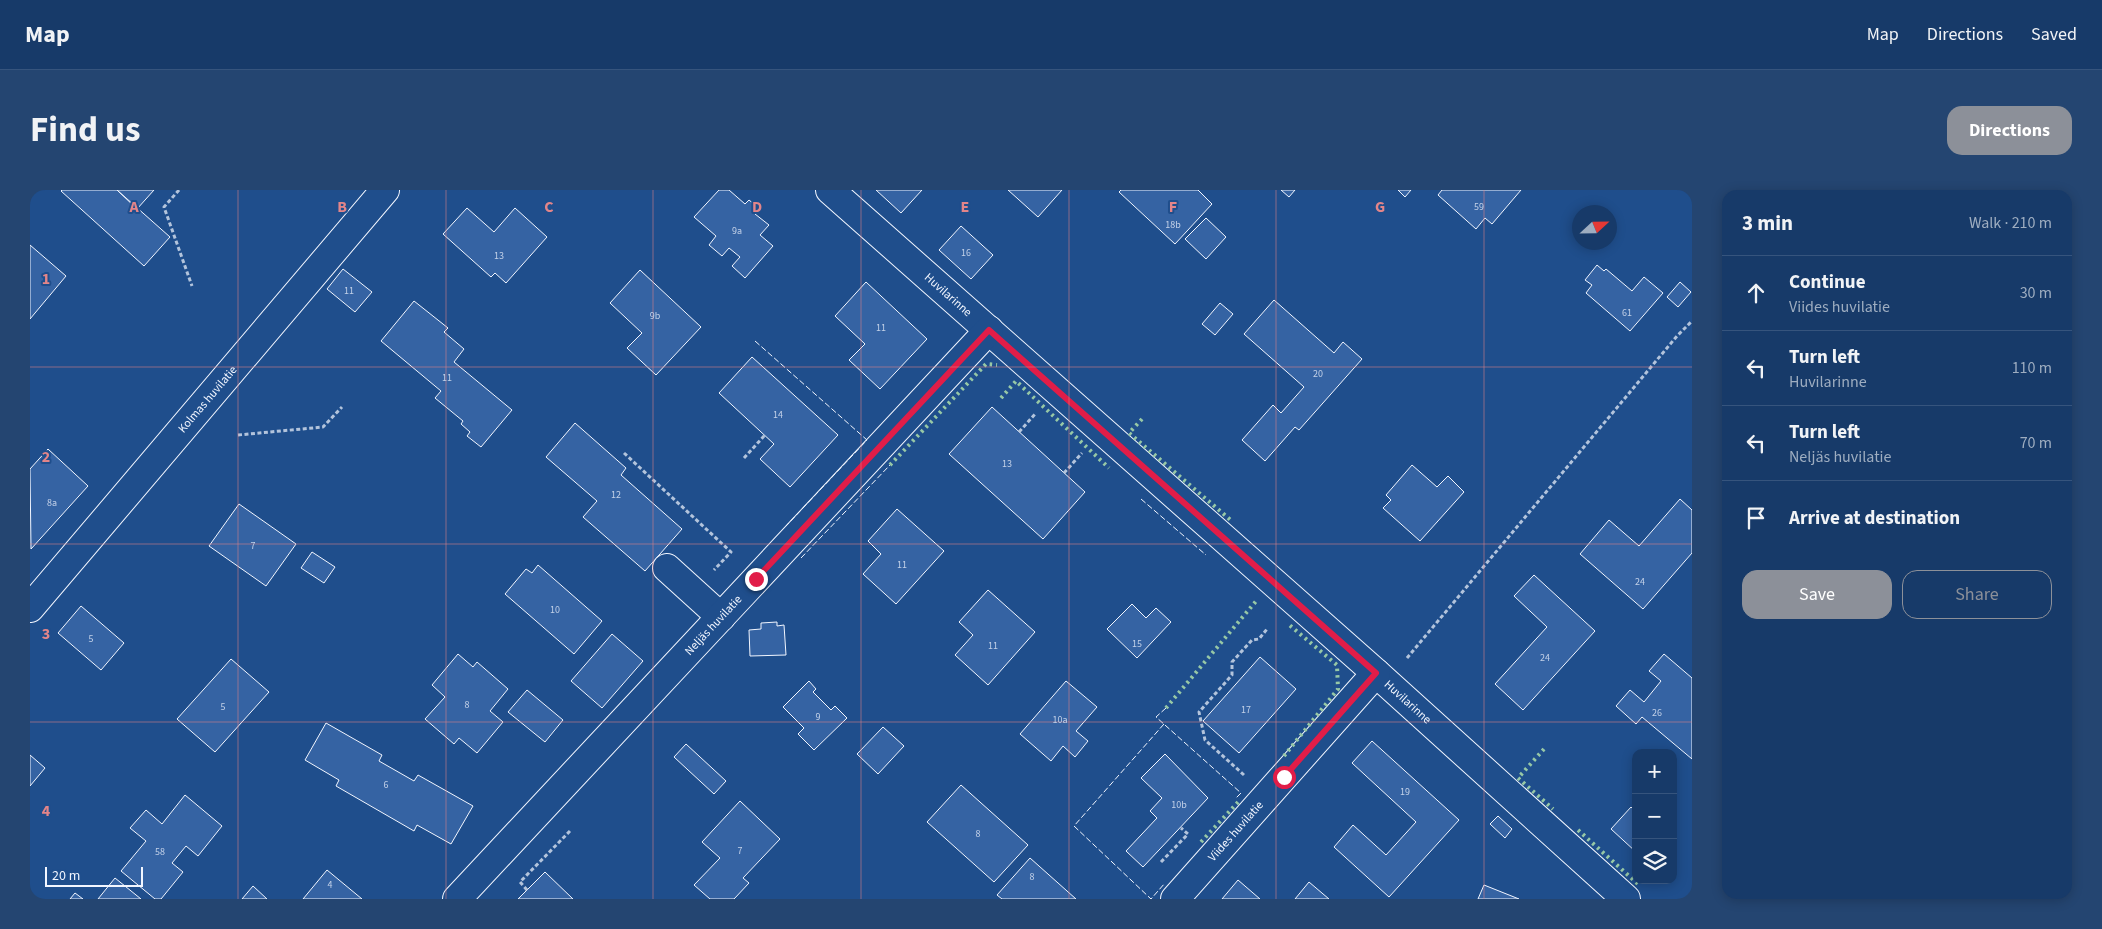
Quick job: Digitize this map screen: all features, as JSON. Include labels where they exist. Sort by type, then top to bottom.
[{"type":"street","name":"Kolmas huvilatie","points":[[30,608],[385,190]]},
{"type":"street","name":"Huvilarinne","points":[[830,190],[1381,678],[1614,895]]},
{"type":"street","name":"Neljäs huvilatie","points":[[457,899],[989,330]]},
{"type":"street","points":[[667,568],[721,617]]},
{"type":"street","name":"Viides huvilatie","points":[[1175,899],[1267,796],[1381,678]]},
{"type":"path","points":[[179,190],[164,207],[192,286]]},
{"type":"path","points":[[1381,678],[1692,321]]},
{"type":"path","points":[[238,435],[323,427],[342,407]]},
{"type":"path","points":[[744,458],[765,435]]},
{"type":"path","points":[[624,453],[731,552],[694,592]]},
{"type":"path","points":[[1267,629],[1259,638],[1252,640],[1232,662],[1232,675],[1200,712],[1205,740],[1267,796]]},
{"type":"path","points":[[1161,862],[1188,834],[1181,828]]},
{"type":"path","points":[[527,890],[520,882],[570,831]]},
{"type":"building","points":[[62,190],[117,190],[170,237],[144,266]]},
{"type":"building","points":[[117,190],[154,190],[137,209]]},
{"type":"building","points":[[719,190],[729,190],[745,204],[749,200],[760,209],[755,214],[769,225],[760,235],[773,246],[745,278],[732,266],[740,257],[729,248],[722,256],[709,245],[716,236],[694,217]]},
{"type":"building","points":[[876,190],[922,190],[901,213]]},
{"type":"building","points":[[1008,190],[1062,190],[1038,217]]},
{"type":"building","points":[[1121,190],[1198,190],[1212,204],[1175,244],[1119,192]]},
{"type":"building","points":[[1281,190],[1295,190],[1289,197]]},
{"type":"building","points":[[1398,190],[1411,190],[1405,197]]},
{"type":"building","points":[[1442,190],[1521,190],[1492,224],[1485,218],[1476,229],[1438,195]]},
{"type":"building","points":[[467,208],[494,232],[515,208],[547,237],[506,283],[495,273],[491,277],[443,234]]},
{"type":"building","points":[[1206,218],[1226,237],[1206,259],[1185,239]]},
{"type":"building","points":[[961,226],[993,255],[971,279],[939,250]]},
{"type":"building","points":[[30,245],[66,276],[30,319]]},
{"type":"building","points":[[1597,265],[1604,271],[1606,269],[1632,291],[1644,277],[1663,293],[1630,331],[1586,293],[1592,285],[1585,280]]},
{"type":"building","points":[[343,269],[372,292],[355,312],[327,289]]},
{"type":"building","points":[[640,270],[701,327],[656,375],[627,348],[642,333],[610,303]]},
{"type":"building","points":[[866,282],[927,339],[880,389],[849,360],[865,344],[835,316]]},
{"type":"building","points":[[1680,282],[1691,292],[1678,307],[1667,297]]},
{"type":"building","points":[[1274,300],[1334,353],[1343,342],[1362,359],[1299,430],[1295,427],[1265,461],[1242,440],[1273,405],[1281,413],[1304,387],[1244,334]]},
{"type":"building","points":[[414,301],[448,328],[444,332],[464,349],[454,362],[512,410],[481,447],[467,436],[470,432],[461,424],[463,421],[435,398],[441,391],[381,341]]},
{"type":"building","points":[[1220,303],[1233,314],[1215,335],[1202,324]]},
{"type":"building","points":[[752,357],[838,435],[790,487],[760,459],[774,444],[719,393]]},
{"type":"building","points":[[992,407],[1085,492],[1043,539],[949,454]]},
{"type":"building","points":[[575,423],[626,468],[621,475],[682,529],[645,571],[583,517],[597,501],[546,457]]},
{"type":"building","points":[[48,449],[88,486],[31,549],[30,469]]},
{"type":"building","points":[[1412,465],[1437,487],[1448,476],[1464,492],[1420,541],[1383,508],[1391,500],[1386,495]]},
{"type":"building","points":[[1680,499],[1692,510],[1692,553],[1643,609],[1580,554],[1609,520],[1639,546]]},
{"type":"building","points":[[239,504],[296,544],[266,586],[209,546]]},
{"type":"building","points":[[897,509],[944,551],[896,604],[863,574],[881,554],[868,541]]},
{"type":"building","points":[[312,552],[335,567],[324,583],[301,568]]},
{"type":"building","points":[[538,565],[602,621],[574,654],[505,594],[526,569],[532,573]]},
{"type":"building","points":[[1534,575],[1595,631],[1523,710],[1495,684],[1547,627],[1514,596]]},
{"type":"building","points":[[988,590],[1035,632],[988,685],[955,655],[973,635],[959,622]]},
{"type":"building","points":[[1132,604],[1146,618],[1156,608],[1171,622],[1137,658],[1107,629]]},
{"type":"building","points":[[81,606],[124,643],[101,670],[58,633]]},
{"type":"building","points":[[777,622],[777,626],[784,625],[786,655],[750,656],[749,630],[761,629],[761,623]]},
{"type":"building","points":[[612,634],[643,661],[602,708],[571,681]]},
{"type":"building","points":[[458,654],[473,667],[477,662],[508,689],[490,711],[503,722],[477,753],[459,738],[454,744],[425,719],[445,697],[432,685]]},
{"type":"building","points":[[1664,654],[1692,678],[1692,759],[1642,717],[1636,724],[1616,706],[1630,690],[1644,702],[1661,681],[1649,671]]},
{"type":"building","points":[[1260,657],[1296,689],[1239,753],[1203,721]]},
{"type":"building","points":[[231,659],[269,692],[215,752],[177,719]]},
{"type":"building","points":[[809,681],[816,689],[813,692],[831,710],[835,706],[847,718],[814,750],[798,734],[804,728],[783,707]]},
{"type":"building","points":[[1066,681],[1097,707],[1076,731],[1088,741],[1075,757],[1063,746],[1051,761],[1020,734]]},
{"type":"building","points":[[527,690],[563,720],[545,742],[508,712]]},
{"type":"building","points":[[326,723],[382,755],[379,761],[414,781],[418,775],[473,806],[451,844],[417,825],[414,831],[336,786],[339,780],[305,760]]},
{"type":"building","points":[[883,727],[904,746],[878,774],[857,754]]},
{"type":"building","points":[[1372,741],[1459,820],[1389,897],[1334,847],[1353,825],[1386,855],[1416,822],[1352,763]]},
{"type":"building","points":[[686,744],[726,781],[714,794],[674,757]]},
{"type":"building","points":[[1165,754],[1208,798],[1143,867],[1126,851],[1157,818],[1150,811],[1162,798],[1141,778]]},
{"type":"building","points":[[30,755],[45,768],[30,786]]},
{"type":"building","points":[[961,785],[1028,845],[994,882],[927,822]]},
{"type":"building","points":[[185,795],[222,826],[198,856],[186,846],[172,863],[183,872],[161,899],[155,899],[121,871],[146,841],[130,828],[146,810],[162,824]]},
{"type":"building","points":[[740,801],[780,839],[743,878],[749,883],[734,899],[710,899],[694,885],[720,858],[702,842]]},
{"type":"building","points":[[1631,807],[1632,848],[1611,829]]},
{"type":"building","points":[[1498,816],[1512,829],[1505,838],[1490,824]]},
{"type":"building","points":[[1030,858],[1076,899],[1002,899],[997,895]]},
{"type":"building","points":[[327,870],[362,899],[303,899]]},
{"type":"building","points":[[545,872],[573,899],[518,899]]},
{"type":"building","points":[[115,878],[141,899],[98,899]]},
{"type":"building","points":[[1238,880],[1260,899],[1222,899]]},
{"type":"building","points":[[1309,882],[1329,899],[1295,899]]},
{"type":"building","points":[[1484,885],[1519,899],[1478,899]]},
{"type":"building","points":[[253,886],[267,899],[242,899]]},
{"type":"building","points":[[75,893],[83,899],[70,899]]},
{"type":"hedge","points":[[890,465],[986,364],[997,365]]},
{"type":"hedge","points":[[1001,398],[1016,381],[1109,468]]},
{"type":"hedge","points":[[1142,419],[1129,433],[1233,522]]},
{"type":"hedge","points":[[1166,708],[1257,600]]},
{"type":"hedge","points":[[1284,756],[1338,689],[1337,665],[1287,623]]},
{"type":"hedge","points":[[1544,749],[1518,778],[1553,809]]},
{"type":"hedge","points":[[1201,842],[1240,800]]},
{"type":"hedge","points":[[1578,830],[1632,879]]},
{"type":"fence","points":[[755,341],[867,440],[786,526]]},
{"type":"fence","points":[[801,558],[890,465]]},
{"type":"fence","points":[[1141,499],[1206,555]]},
{"type":"fence","points":[[1166,708],[1156,717],[1241,793],[1236,798]]},
{"type":"fence","points":[[1164,724],[1074,826],[1151,899],[1165,883]]},
{"type":"route","points":[[756,579],[989,330],[1376,673],[1284,777]]}]
